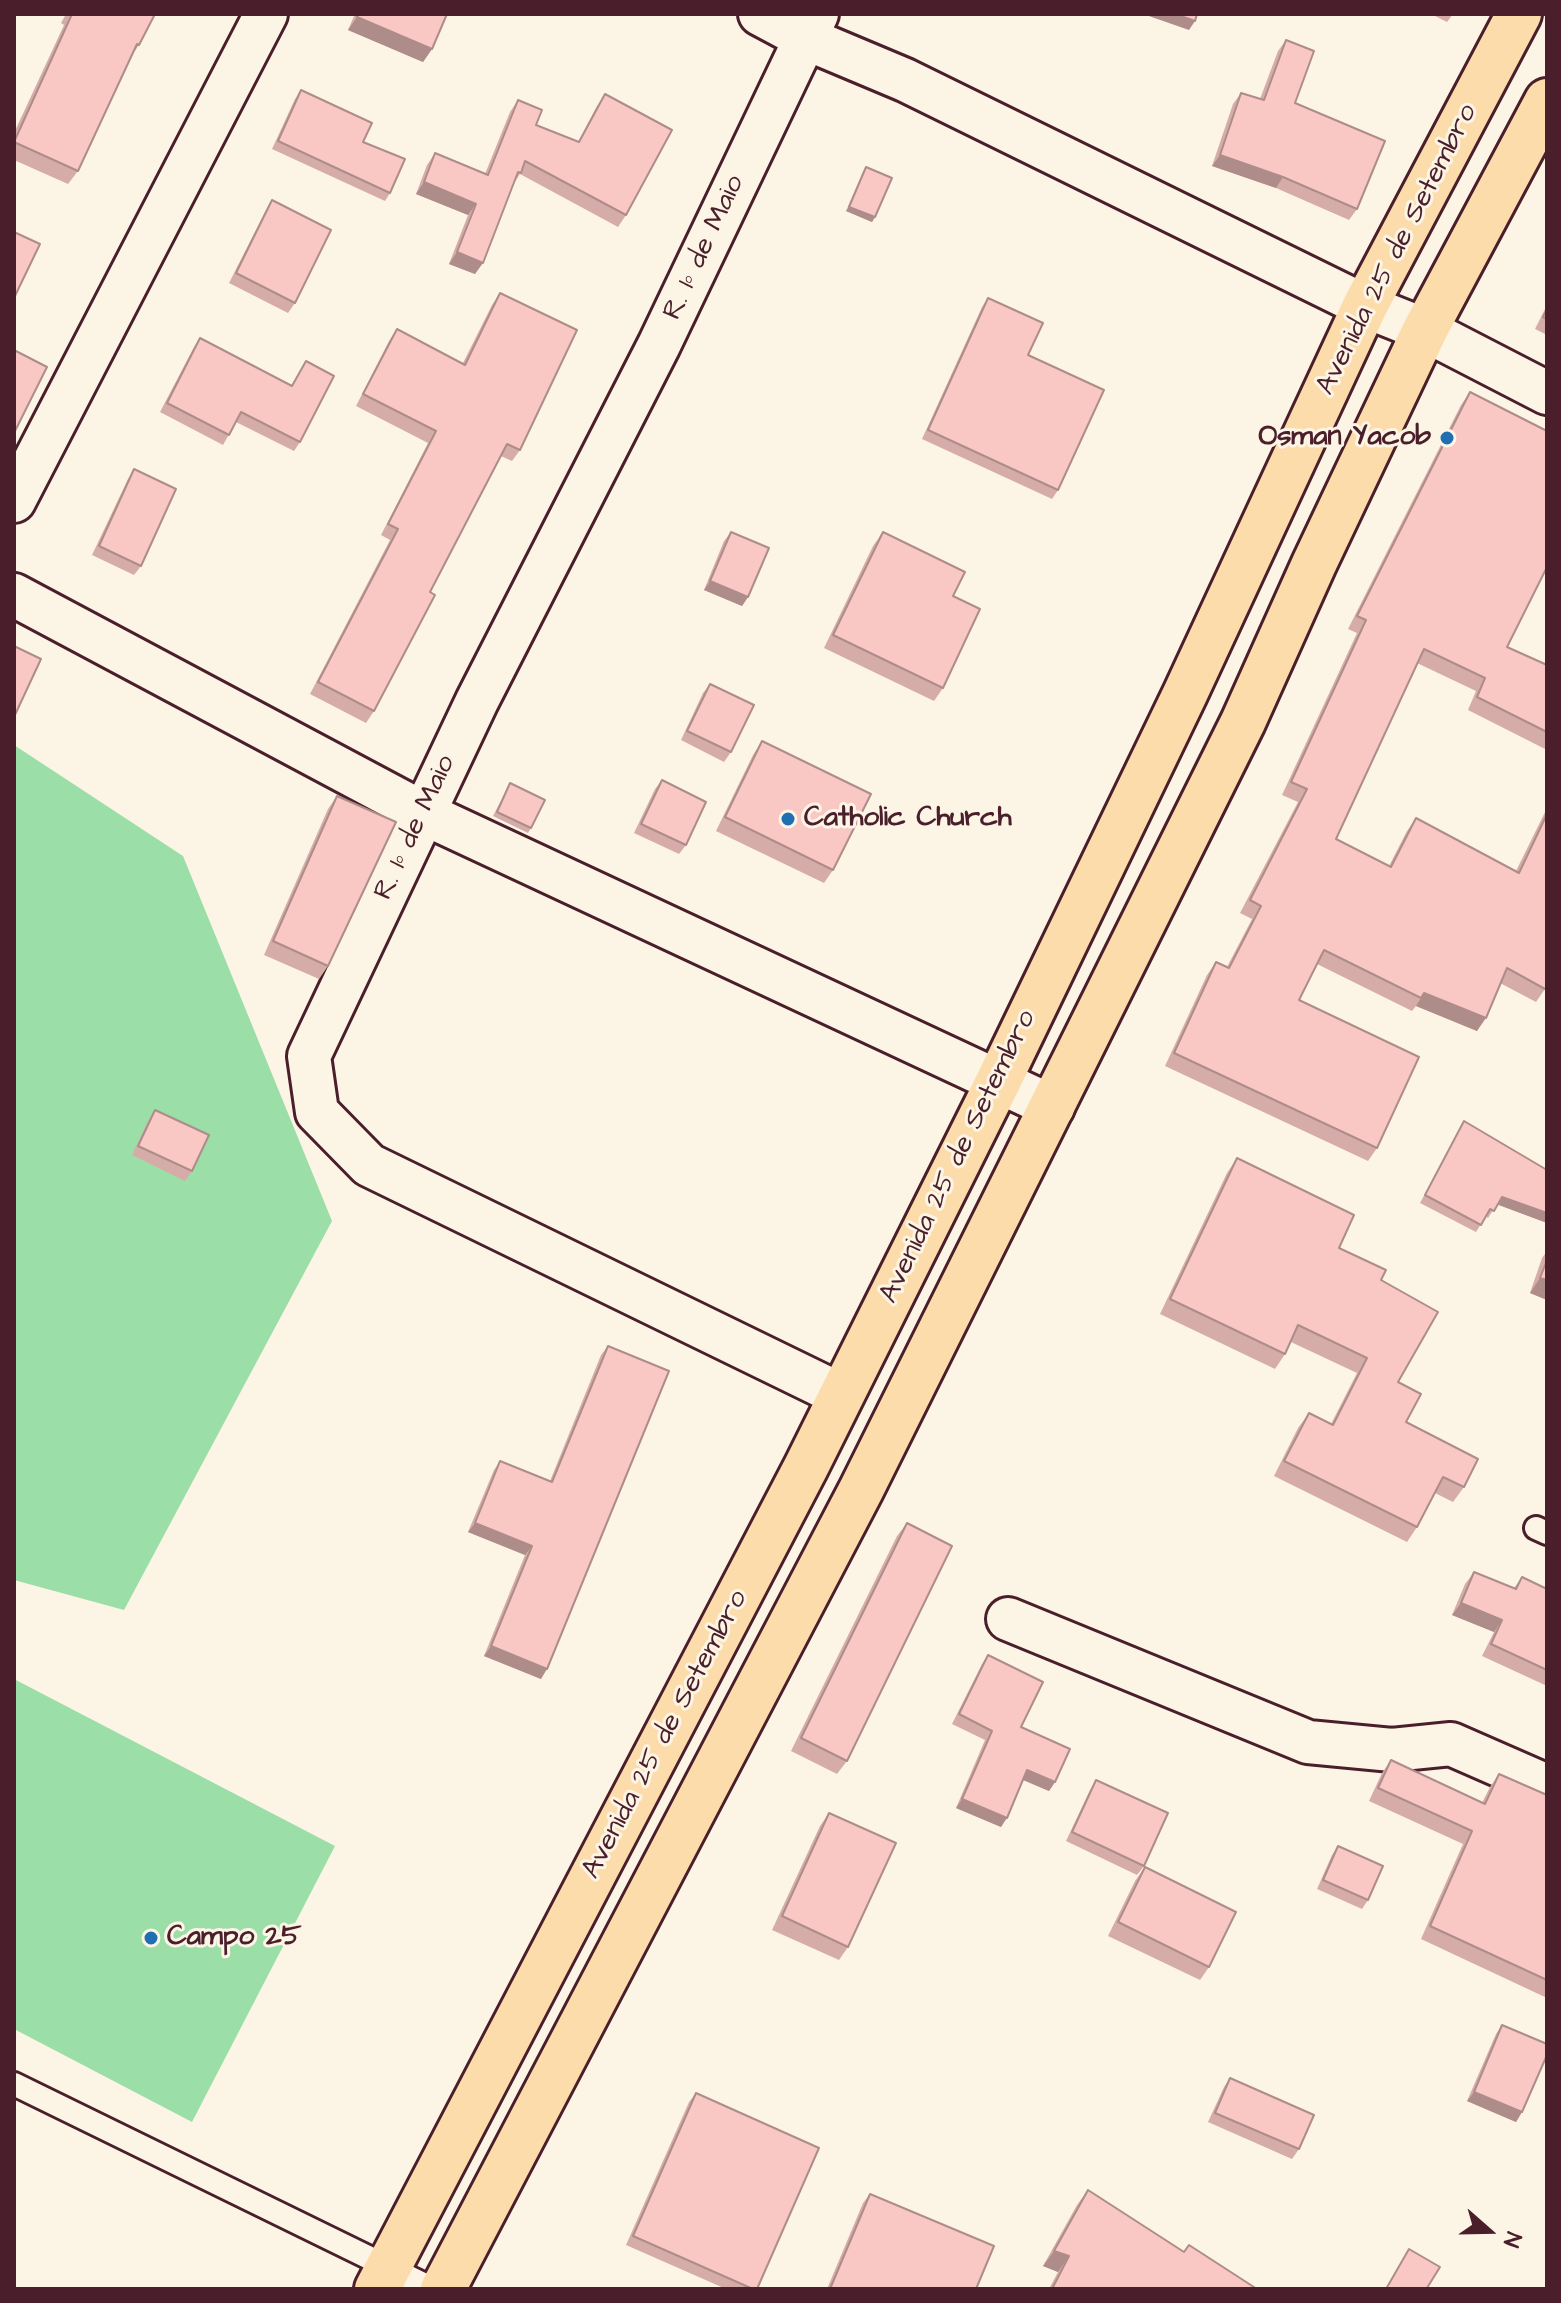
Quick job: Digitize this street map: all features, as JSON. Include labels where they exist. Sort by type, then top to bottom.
[{"type":"highway","name":"Avenida 25 de Setembro","points":[[383,2278],[806,1467],[998,1082],[1185,694],[1365,306],[1519,14]]},
{"type":"highway","name":"Avenida 25 de Setembro","points":[[443,2289],[861,1490],[1243,722],[1425,330],[1547,101]]},
{"type":"highway","points":[[1185,694],[1243,722]]},
{"type":"highway","points":[[806,1467],[861,1490]]},
{"type":"street","points":[[14,501],[266,14]]},
{"type":"street","points":[[760,14],[811,26],[905,80],[1365,306],[1425,330],[1547,393]]},
{"type":"street","name":"R. 1º de Maio","points":[[811,26],[659,345],[477,701],[309,1056],[317,1112],[369,1165],[841,1395]]},
{"type":"street","points":[[14,595],[423,813],[1053,1107]]},
{"type":"street","points":[[1008,1619],[1308,1742],[1392,1750],[1451,1744],[1547,1786]]},
{"type":"lane","points":[[14,2084],[383,2278],[433,2289]]},
{"type":"green space","points":[[14,745],[183,856],[332,1221],[124,1610],[14,1580]]},
{"type":"green space","name":"Campo 25","points":[[14,1679],[335,1846],[192,2122],[14,2029]]},
{"type":"building","points":[[72,14],[155,14],[137,44],[78,171],[14,142]]},
{"type":"building","points":[[358,14],[447,14],[432,49],[357,17]]},
{"type":"building","points":[[1175,14],[1197,14],[1195,21]]},
{"type":"building","points":[[1286,40],[1314,51],[1295,103],[1385,141],[1357,209],[1283,177],[1220,155],[1241,93],[1264,100]]},
{"type":"building","points":[[301,90],[372,123],[363,142],[405,159],[390,193],[278,141]]},
{"type":"building","points":[[605,94],[672,130],[626,215],[525,161],[483,263],[457,252],[476,204],[424,182],[435,153],[488,175],[518,100],[542,110],[536,125],[579,142]]},
{"type":"building","points":[[866,167],[892,178],[875,217],[849,207]]},
{"type":"building","points":[[272,200],[331,230],[295,303],[236,273]]},
{"type":"building","points":[[14,232],[40,244],[14,298]]},
{"type":"building","points":[[500,293],[577,330],[520,450],[507,444],[430,592],[435,595],[374,711],[318,682],[398,529],[388,524],[436,431],[363,394],[397,329],[465,365]]},
{"type":"building","points":[[988,298],[1043,323],[1028,355],[1104,390],[1058,490],[928,430]]},
{"type":"building","points":[[200,338],[292,386],[306,361],[334,376],[300,442],[241,412],[229,435],[167,403]]},
{"type":"building","points":[[14,350],[47,367],[14,433]]},
{"type":"building","points":[[1470,392],[1547,431],[1547,567],[1507,647],[1547,665],[1547,732],[1477,697],[1485,678],[1424,649],[1336,839],[1391,867],[1416,818],[1519,873],[1547,814],[1547,986],[1545,989],[1507,968],[1486,1018],[1424,993],[1421,998],[1324,950],[1299,1000],[1419,1057],[1377,1148],[1174,1053],[1216,962],[1229,968],[1261,906],[1250,900],[1307,789],[1291,782],[1366,620],[1357,616]]},
{"type":"building","points":[[134,469],[176,489],[141,566],[99,546]]},
{"type":"building","points":[[731,532],[769,548],[748,597],[710,581]]},
{"type":"building","points":[[883,532],[965,572],[953,596],[980,609],[943,688],[833,635]]},
{"type":"building","points":[[14,646],[41,659],[14,717]]},
{"type":"building","points":[[710,684],[754,705],[731,752],[687,731]]},
{"type":"building","name":"Catholic Church","points":[[762,741],[871,794],[833,870],[725,817]]},
{"type":"building","points":[[662,780],[706,802],[686,845],[641,824]]},
{"type":"building","points":[[510,783],[545,800],[531,828],[497,812]]},
{"type":"building","points":[[337,796],[396,822],[328,966],[273,941]]},
{"type":"building","points":[[155,1110],[209,1135],[192,1171],[138,1146]]},
{"type":"building","points":[[1464,1121],[1547,1170],[1547,1213],[1502,1197],[1481,1225],[1425,1195]]},
{"type":"building","points":[[1237,1158],[1354,1215],[1339,1248],[1386,1270],[1381,1280],[1438,1312],[1398,1382],[1421,1394],[1406,1422],[1478,1459],[1464,1487],[1443,1477],[1417,1527],[1284,1461],[1309,1413],[1333,1425],[1367,1358],[1298,1325],[1285,1354],[1170,1299]]},
{"type":"building","points":[[1547,1260],[1547,1280],[1540,1278]]},
{"type":"building","points":[[608,1346],[669,1371],[547,1669],[491,1646],[532,1546],[475,1523],[500,1461],[552,1482]]},
{"type":"building","points":[[907,1523],[952,1546],[847,1761],[801,1738]]},
{"type":"building","points":[[1474,1572],[1516,1589],[1522,1577],[1547,1589],[1547,1670],[1491,1644],[1502,1620],[1461,1603]]},
{"type":"building","points":[[988,1655],[1043,1682],[1021,1727],[1070,1749],[1055,1782],[1027,1770],[1007,1818],[962,1799],[992,1731],[959,1714]]},
{"type":"building","points":[[1391,1760],[1485,1804],[1499,1774],[1547,1795],[1547,1980],[1430,1926],[1472,1831],[1378,1788]]},
{"type":"building","points":[[1096,1780],[1168,1813],[1144,1866],[1072,1832]]},
{"type":"building","points":[[829,1813],[896,1843],[848,1947],[782,1916]]},
{"type":"building","points":[[1338,1846],[1383,1866],[1368,1900],[1323,1880]]},
{"type":"building","points":[[1145,1867],[1236,1912],[1209,1967],[1118,1922]]},
{"type":"building","points":[[1502,2025],[1547,2044],[1547,2055],[1522,2112],[1474,2092]]},
{"type":"building","points":[[1230,2078],[1314,2115],[1299,2149],[1215,2113]]},
{"type":"building","points":[[696,2093],[819,2148],[757,2289],[633,2236]]},
{"type":"building","points":[[1088,2190],[1184,2252],[1189,2245],[1257,2289],[1052,2289],[1069,2256],[1054,2251]]},
{"type":"building","points":[[870,2194],[994,2246],[976,2289],[830,2289]]},
{"type":"building","points":[[1409,2249],[1440,2267],[1429,2289],[1386,2289]]},
{"type":"place","name":"Osman Yacob","points":[[1447,438]]},
{"type":"place","name":"Catholic Church","points":[[788,819]]},
{"type":"place","name":"Campo 25","points":[[151,1938]]}]
